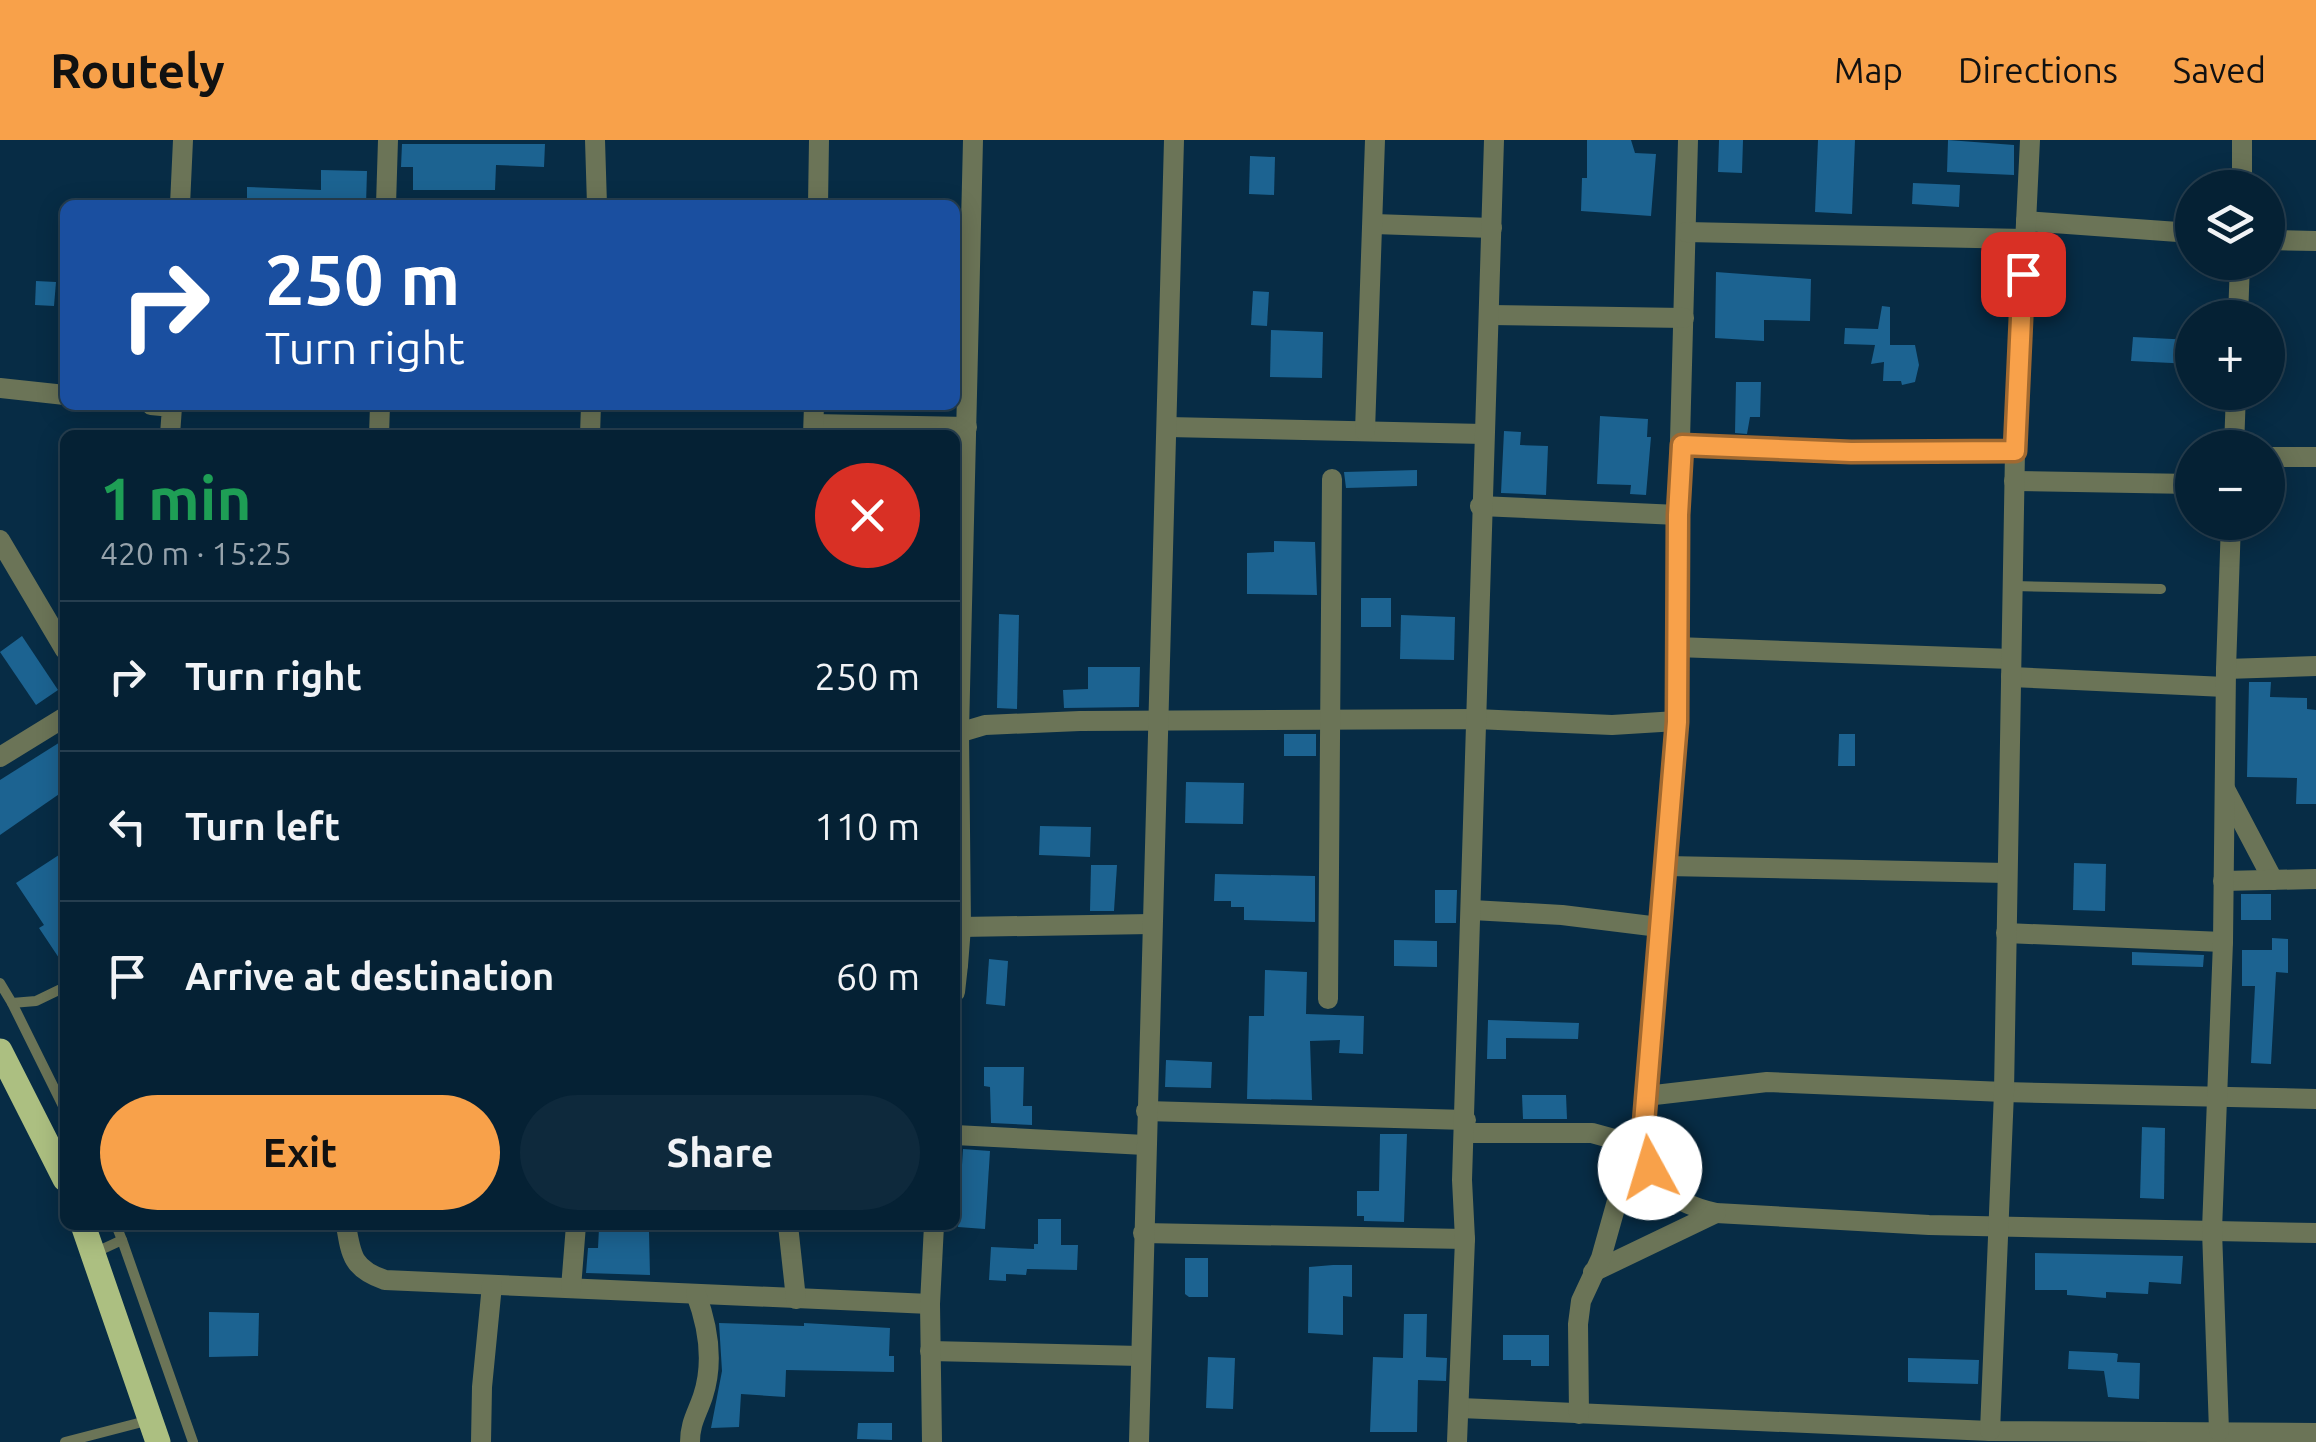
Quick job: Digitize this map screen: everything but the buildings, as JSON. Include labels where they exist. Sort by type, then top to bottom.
[{"type":"main road","points":[[0,1051],[60,1169]]},
{"type":"main road","points":[[84,1230],[155,1431]]},
{"type":"street","points":[[180,200],[183,140]]},
{"type":"street","points":[[386,200],[388,140]]},
{"type":"street","points":[[595,140],[597,200]]},
{"type":"street","points":[[818,200],[820,140]]},
{"type":"street","points":[[960,650],[973,140]]},
{"type":"street","points":[[1141,1442],[1145,1145],[1174,140]]},
{"type":"street","points":[[1365,431],[1375,140]]},
{"type":"street","points":[[1457,1442],[1465,1240],[1462,1180],[1480,506],[1494,140]]},
{"type":"street","points":[[1688,140],[1677,722],[1644,1147],[1660,1187],[1689,1207],[1716,1214],[1998,1226],[2316,1233]]},
{"type":"street","points":[[1990,1432],[2004,1092],[2014,480],[2030,140]]},
{"type":"street","points":[[2242,140],[2242,170]]},
{"type":"street","points":[[1374,224],[1492,228]]},
{"type":"street","points":[[1686,232],[2175,233]]},
{"type":"street","points":[[2285,240],[2316,241]]},
{"type":"street","points":[[1490,315],[1684,318]]},
{"type":"street","points":[[0,388],[60,394]]},
{"type":"street","points":[[814,421],[968,427]]},
{"type":"street","points":[[1168,427],[1484,434]]},
{"type":"street","points":[[1682,445],[1851,452],[2015,451]]},
{"type":"street","points":[[2285,457],[2316,457]]},
{"type":"street","points":[[1328,999],[1332,479]]},
{"type":"street","points":[[2014,480],[2175,484]]},
{"type":"street","points":[[1480,506],[1678,515]]},
{"type":"street","points":[[0,540],[60,642]]},
{"type":"street","points":[[2219,1430],[2212,1230],[2223,942],[2230,540]]},
{"type":"street","points":[[1676,646],[2225,678],[2316,666]]},
{"type":"street","points":[[960,732],[985,726],[1328,718],[1476,719],[1612,726],[1677,722]]},
{"type":"street","points":[[0,757],[60,720]]},
{"type":"street","points":[[2224,786],[2273,880]]},
{"type":"street","points":[[960,849],[960,942]]},
{"type":"street","points":[[1666,866],[2007,873]]},
{"type":"street","points":[[2223,881],[2316,879]]},
{"type":"street","points":[[1472,910],[1659,927]]},
{"type":"street","points":[[962,927],[1152,924]]},
{"type":"street","points":[[2006,933],[2223,942]]},
{"type":"street","points":[[1646,1096],[1768,1082],[2316,1099]]},
{"type":"street","points":[[1146,1110],[1592,1134],[1644,1147]]},
{"type":"street","points":[[960,1136],[1145,1145]]},
{"type":"street","points":[[1579,1414],[1581,1301],[1601,1258],[1617,1201],[1650,1168]]},
{"type":"street","points":[[1593,1272],[1716,1214]]},
{"type":"street","points":[[347,1230],[354,1258],[367,1274],[384,1280],[930,1304]]},
{"type":"street","points":[[572,1288],[576,1230]]},
{"type":"street","points":[[789,1230],[796,1298]]},
{"type":"street","points":[[932,1442],[930,1304],[934,1230]]},
{"type":"street","points":[[1143,1232],[1465,1240]]},
{"type":"street","points":[[481,1442],[492,1285]]},
{"type":"street","points":[[690,1442],[690,1426],[704,1394],[708,1343],[708,1328],[696,1294]]},
{"type":"street","points":[[930,1352],[1140,1356]]},
{"type":"street","points":[[1460,1408],[1990,1432],[2316,1433]]},
{"type":"lane","points":[[2012,586],[2160,589]]},
{"type":"lane","points":[[0,983],[60,1100]]},
{"type":"lane","points":[[12,1002],[36,1000],[60,990]]},
{"type":"lane","points":[[118,1230],[193,1442]]},
{"type":"lane","points":[[93,1254],[122,1240]]},
{"type":"lane","points":[[65,1442],[155,1431]]},
{"type":"route","points":[[1650,1168],[1644,1147],[1644,1123],[1677,722],[1682,445],[1851,452],[2015,451],[2023,274]]}]
